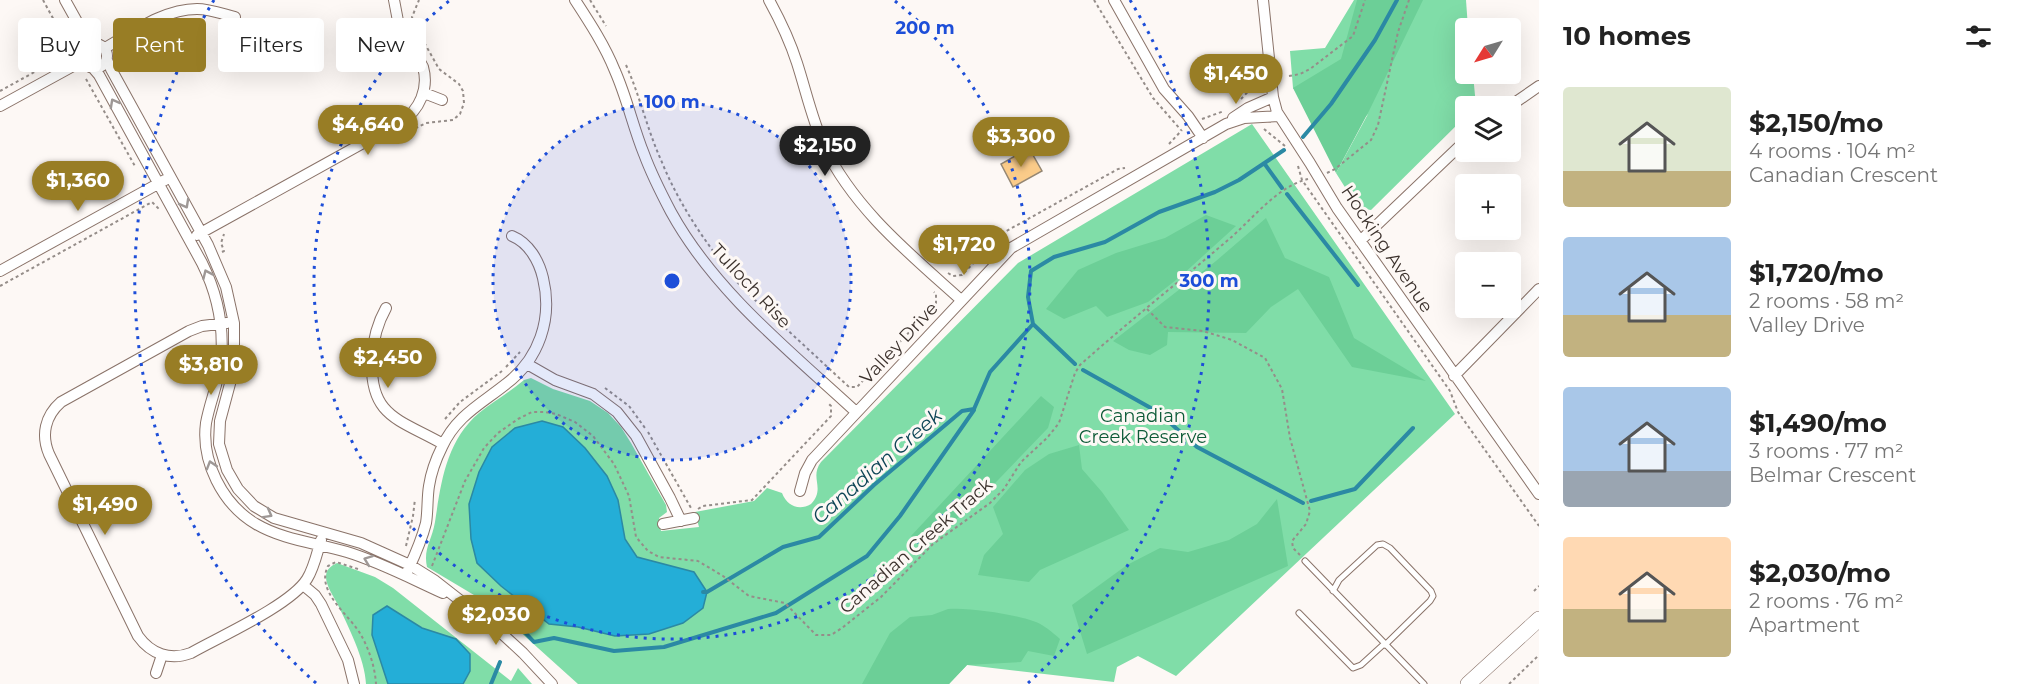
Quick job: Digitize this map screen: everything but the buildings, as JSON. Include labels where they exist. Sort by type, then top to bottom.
[{"type":"main road","points":[[1468,684],[1539,619]]},
{"type":"street","points":[[65,0],[75,18]]},
{"type":"street","points":[[189,240],[405,119],[414,111],[423,93],[425,79],[423,67],[398,21],[394,0]]},
{"type":"street","name":"Tulloch Rise","points":[[575,0],[611,61],[648,163],[671,212],[688,240],[734,297],[856,412]]},
{"type":"street","points":[[769,0],[791,48],[811,113],[822,140],[847,186],[883,228],[960,300]]},
{"type":"street","points":[[1114,0],[1164,89],[1188,116],[1203,138]]},
{"type":"street","name":"Hocking Avenue","points":[[1263,0],[1273,98],[1279,116],[1360,241],[1539,494]]},
{"type":"street","points":[[105,48],[171,13],[197,9],[235,17]]},
{"type":"street","points":[[101,46],[105,48],[111,69],[214,257],[226,287],[234,323],[234,362],[219,428],[220,451],[226,471],[242,495],[262,512],[288,523],[361,543],[460,601]]},
{"type":"street","points":[[101,67],[107,60]]},
{"type":"street","points":[[0,106],[62,72]]},
{"type":"street","points":[[97,72],[214,289],[220,323],[221,359],[206,432],[208,454],[215,477],[228,499],[254,523],[283,536],[427,576],[508,638],[554,684]]},
{"type":"street","points":[[1521,99],[1539,87]]},
{"type":"street","points":[[423,93],[442,100]]},
{"type":"street","name":"Valley Drive","points":[[800,491],[810,464],[960,300],[1016,244],[1203,138],[1246,109],[1273,98]]},
{"type":"street","name":"Valley Drive","points":[[1226,124],[1241,118],[1279,116]]},
{"type":"street","points":[[1360,241],[1455,150]]},
{"type":"street","points":[[0,271],[170,177]]},
{"type":"street","points":[[408,570],[424,530],[430,480],[443,444],[469,411],[508,383],[527,364],[537,347],[543,329],[546,294],[542,272],[537,260],[525,244],[512,236]]},
{"type":"street","points":[[1454,376],[1539,289]]},
{"type":"street","points":[[386,308],[376,328],[374,342],[372,376],[376,396],[380,404],[392,415],[443,444]]},
{"type":"street","points":[[234,323],[202,326],[189,331],[65,399],[53,411],[46,428],[45,439],[49,454],[138,636],[146,646],[162,655],[179,657],[191,653],[279,604],[303,585],[313,567],[324,531]]},
{"type":"street","points":[[527,364],[555,380],[593,394],[617,412],[636,436],[681,521]]},
{"type":"street","points":[[663,524],[681,521],[694,515]]},
{"type":"street","points":[[303,585],[321,604],[348,660],[354,684]]},
{"type":"street","points":[[156,673],[162,655]]},
{"type":"lane","points":[[1299,613],[1353,668],[1361,665],[1433,597],[1432,592],[1386,545],[1377,544],[1338,582],[1333,591]]},
{"type":"lane","points":[[1305,561],[1424,684]]},
{"type":"path","points":[[0,91],[71,52],[43,0]]},
{"type":"path","points":[[590,0],[607,27]]},
{"type":"path","points":[[1289,76],[1300,74],[1317,65],[1353,36],[1365,0]]},
{"type":"path","points":[[1305,561],[1293,548],[1292,541],[1309,517],[1306,495],[1290,438],[1282,389],[1265,358],[1232,340],[1203,331],[1165,327],[1148,309],[1289,187],[1335,169],[1371,140],[1378,126],[1398,32],[1409,0]]},
{"type":"path","points":[[622,56],[638,94],[660,160],[681,204],[703,239],[732,276],[755,300],[845,384],[849,387],[857,387],[936,304]]},
{"type":"path","points":[[89,72],[137,170]]},
{"type":"path","points":[[1254,117],[1259,126],[1284,145]]},
{"type":"path","points":[[1294,160],[1302,180],[1450,391],[1458,412],[1539,526]]},
{"type":"path","points":[[0,286],[152,202],[157,207]]},
{"type":"path","name":"Canadian Creek Track","points":[[427,576],[443,542],[465,481],[484,448],[498,433],[518,419],[532,412],[544,412],[575,422],[593,436],[614,464],[629,496],[636,537],[648,551],[659,557],[698,561],[713,569],[749,596],[776,600],[792,608],[816,635],[823,637],[831,635],[881,597],[933,544],[990,503],[1004,489],[1021,462],[1047,438],[1059,423],[1080,365],[1148,309]]},
{"type":"path","points":[[694,515],[703,506],[752,500],[831,416],[831,406],[828,403],[845,384]]},
{"type":"path","points":[[365,571],[336,562],[328,566],[324,577],[335,604],[353,623],[365,644],[376,684]]},
{"type":"path","points":[[1534,591],[1539,586]]},
{"type":"path","points":[[1509,684],[1539,655]]},
{"type":"green space","points":[[1354,0],[1466,0],[1467,18],[1455,18],[1455,84],[1474,84],[1475,96],[1455,96],[1455,127],[1371,210],[1358,208],[1336,173],[1368,114],[1337,146],[1293,88],[1290,51],[1325,48]]},
{"type":"green space","points":[[1357,0],[1423,0],[1336,173],[1293,88],[1341,59]]},
{"type":"green space","name":"Canadian Creek Reserve","points":[[1252,124],[1455,414],[1176,676],[1138,656],[1117,667],[1114,682],[967,665],[949,684],[578,684],[489,604],[427,567],[427,550],[434,528],[443,478],[459,436],[479,413],[524,380],[531,378],[553,389],[590,401],[608,413],[621,427],[666,505],[667,512],[659,518],[661,531],[699,527],[695,512],[754,501],[767,488],[782,493],[794,506],[802,507],[811,504],[817,493],[816,473],[821,462],[1018,263]]},
{"type":"green space","points":[[1206,215],[1236,226],[1181,276],[1148,302],[1107,317],[1096,306],[1064,319],[1046,309],[1078,270],[1116,253],[1165,238]]},
{"type":"green space","points":[[1266,218],[1285,258],[1329,277],[1354,338],[1426,381],[1352,367],[1298,289],[1271,307],[1246,333],[1168,332],[1167,345],[1150,355],[1129,350],[1113,341],[1216,261]]},
{"type":"green space","points":[[1041,396],[1054,407],[1048,428],[974,505],[923,545],[911,536]]},
{"type":"green space","points":[[1079,445],[1082,469],[1102,492],[1129,530],[1040,570],[1029,582],[978,575],[984,555],[1003,534],[993,507],[1025,470],[1049,454]]},
{"type":"green space","points":[[1277,499],[1288,566],[1087,654],[1072,605],[1127,565],[1160,548],[1188,552],[1229,540],[1257,524]]},
{"type":"green space","points":[[337,563],[375,577],[393,588],[511,681],[518,668],[532,684],[366,684],[363,664],[355,643],[326,580],[328,570]]},
{"type":"green space","points":[[948,609],[990,612],[1037,622],[1060,639],[1054,656],[1028,651],[1021,662],[967,665],[949,684],[862,684],[890,633],[910,617],[932,615]]},
{"type":"water","points":[[542,421],[563,427],[585,448],[607,476],[618,500],[625,539],[637,557],[694,572],[707,592],[703,608],[683,623],[649,634],[615,636],[578,627],[549,624],[501,586],[477,563],[471,539],[469,504],[479,472],[492,447],[515,428]]},
{"type":"water","points":[[387,606],[422,628],[456,639],[470,654],[470,671],[463,684],[388,684],[372,635],[373,615]]},
{"type":"waterway","name":"Canadian Creek","points":[[1303,137],[1331,104],[1375,40],[1397,0]]},
{"type":"waterway","name":"Canadian Creek","points":[[703,592],[707,592],[783,547],[819,537],[874,485],[962,411],[974,409],[990,372],[1033,324],[1028,297],[1031,271],[1054,257],[1105,242],[1159,212],[1215,192],[1239,180],[1284,150]]},
{"type":"waterway","points":[[1264,163],[1282,188]]},
{"type":"waterway","points":[[1287,194],[1358,285]]},
{"type":"waterway","points":[[1033,324],[1075,364]]},
{"type":"waterway","points":[[1083,370],[1158,412],[1197,447],[1303,503]]},
{"type":"waterway","points":[[521,628],[534,642],[554,638],[614,651],[664,647],[776,613],[867,556],[900,516],[974,410]]},
{"type":"waterway","points":[[1311,501],[1355,489],[1413,428]]},
{"type":"waterway","name":"Canadian Creek","points":[[491,684],[500,662]]}]
